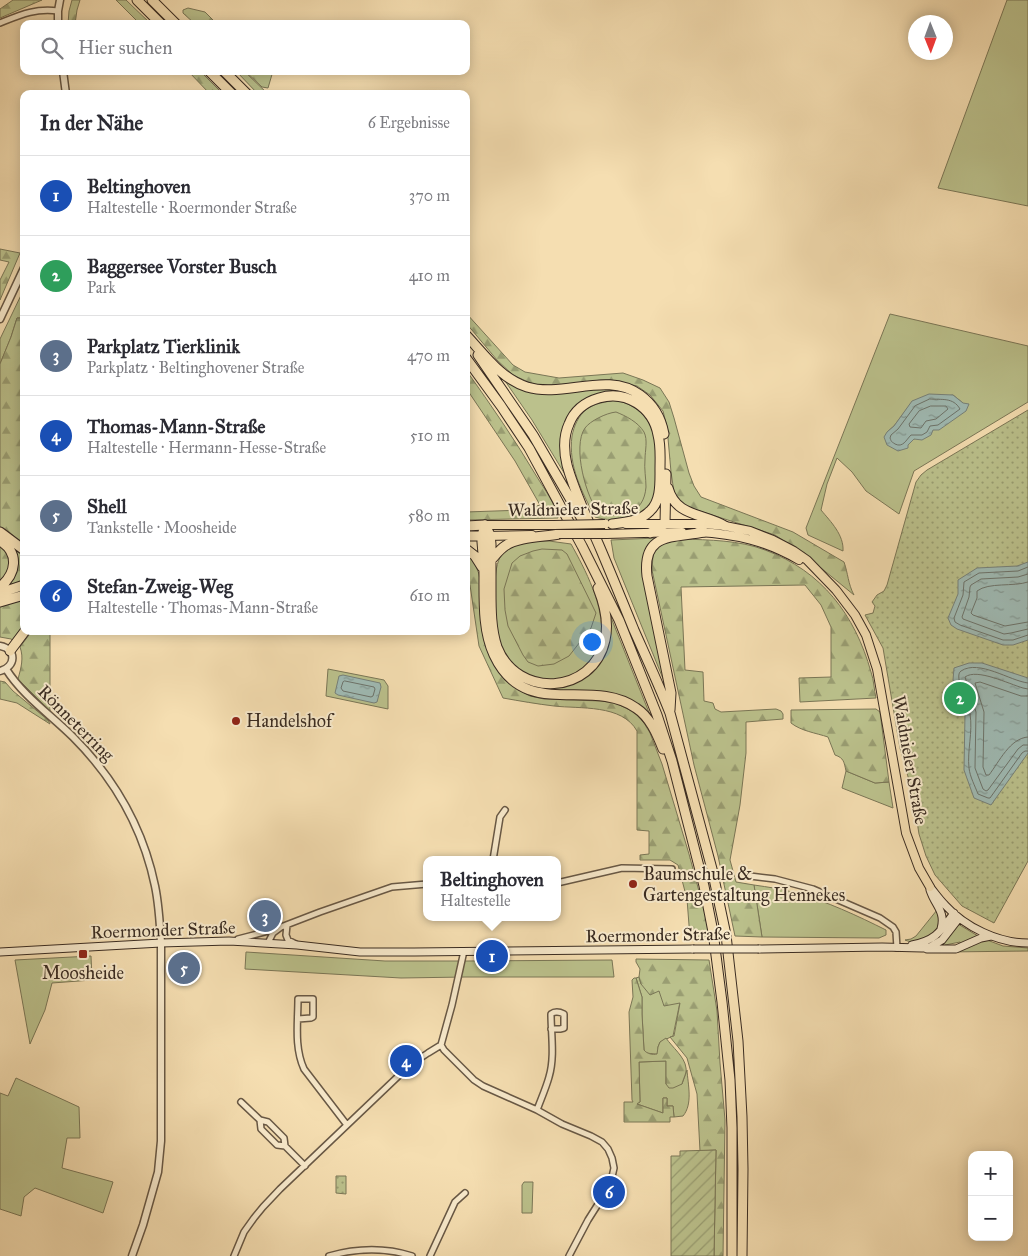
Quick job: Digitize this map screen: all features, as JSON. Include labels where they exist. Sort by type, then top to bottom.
[{"type":"highway","points":[[138,0],[158,20]]},
{"type":"highway","points":[[152,0],[172,20]]},
{"type":"highway","points":[[213,75],[228,90]]},
{"type":"highway","points":[[228,75],[243,90]]},
{"type":"highway","points":[[470,341],[500,372],[523,386],[540,390],[555,390],[593,385],[610,385],[624,387],[636,392],[647,400],[659,418],[663,430],[666,482],[665,524],[650,533]]},
{"type":"highway","points":[[470,343],[533,435],[603,556]]},
{"type":"highway","points":[[470,363],[502,406],[529,448],[582,546],[619,620],[657,715],[680,788],[704,886],[713,932],[722,1002],[732,1128],[732,1256]]},
{"type":"highway","points":[[608,527],[640,519],[653,509],[658,496],[660,482],[656,426],[645,408],[623,396],[612,395],[590,401],[573,416],[566,434],[565,444],[568,466],[579,499],[670,713],[712,869],[726,935],[738,1041],[743,1169],[742,1256]]},
{"type":"highway","points":[[666,482],[670,495],[678,506],[686,512],[717,521],[725,526]]},
{"type":"highway","name":"Waldnieler Straße","points":[[470,526],[486,526]]},
{"type":"highway","points":[[486,526],[484,611],[494,656],[503,670],[521,686],[540,694],[604,696],[620,700],[637,709],[647,718],[654,729],[680,788]]},
{"type":"highway","points":[[0,532],[20,547]]},
{"type":"highway","points":[[670,713],[671,693],[647,576],[646,562],[651,549],[662,540],[670,536],[704,532]]},
{"type":"highway","points":[[491,560],[502,548],[512,543],[559,534]]},
{"type":"highway","name":"Waldnieler Straße","points":[[470,536],[486,536]]},
{"type":"highway","points":[[486,536],[491,544],[492,622],[495,640],[502,658],[514,672],[544,684],[561,683],[575,679],[590,668],[598,658],[605,640],[605,615],[600,594],[582,546]]},
{"type":"highway","points":[[0,540],[13,556],[14,566],[8,580],[0,588]]},
{"type":"highway","points":[[470,553],[478,560],[484,572]]},
{"type":"highway","points":[[0,593],[20,586]]},
{"type":"highway","points":[[0,602],[20,595]]},
{"type":"highway","points":[[10,651],[22,635]]},
{"type":"main road","name":"Waldnieler Straße","points":[[486,526],[576,524],[650,533],[704,532],[730,535],[771,546],[817,570]]},
{"type":"main road","name":"Waldnieler Straße","points":[[486,536],[582,534],[608,527],[705,524],[750,531],[774,540],[806,560],[846,601],[866,635],[877,669],[906,832],[919,868],[930,887],[946,906],[976,928],[1006,940],[1028,943]]},
{"type":"main road","points":[[930,887],[933,899],[942,914],[940,932]]},
{"type":"main road","name":"Roermonder Straße","points":[[0,952],[229,941],[297,945],[360,952],[922,948],[930,947],[942,940],[957,915]]},
{"type":"main road","name":"Roermonder Straße","points":[[897,948],[927,941],[940,932],[957,915]]},
{"type":"main road","points":[[922,948],[956,949],[981,938],[995,936]]},
{"type":"street","points":[[58,20],[60,0]]},
{"type":"street","points":[[0,23],[34,11],[58,11]]},
{"type":"street","points":[[64,75],[65,90]]},
{"type":"street","points":[[0,319],[20,276]]},
{"type":"street","points":[[0,646],[5,646],[12,655],[11,663],[3,670]]},
{"type":"street","name":"Rönneterring","points":[[3,670],[94,758],[115,787],[132,817],[144,846],[155,886],[161,943]]},
{"type":"street","points":[[494,856],[500,817],[505,810]]},
{"type":"street","points":[[561,882],[622,868],[672,869]]},
{"type":"street","points":[[750,876],[775,879],[813,889],[880,918],[889,923],[896,932],[897,948]]},
{"type":"street","points":[[229,941],[284,926],[392,887],[423,884]]},
{"type":"street","points":[[268,943],[273,933],[284,926]]},
{"type":"street","points":[[284,926],[288,940],[297,945]]},
{"type":"street","points":[[132,1256],[158,1172],[161,1141],[161,943]]},
{"type":"street","points":[[234,1256],[244,1232],[280,1189],[410,1065],[441,1045],[464,951]]},
{"type":"street","points":[[298,1019],[313,1017],[313,999],[298,999],[298,1019],[298,1050],[300,1060],[304,1069],[347,1125]]},
{"type":"street","points":[[537,1110],[550,1075],[552,1059],[551,1030]]},
{"type":"street","points":[[441,1045],[468,1074],[483,1086],[602,1142],[608,1149],[614,1168],[612,1177],[607,1190],[569,1256]]},
{"type":"street","points":[[241,1102],[260,1120],[268,1122],[284,1138],[285,1146],[305,1166]]},
{"type":"street","points":[[260,1120],[261,1128],[277,1145],[285,1146]]},
{"type":"street","points":[[430,1256],[455,1202],[465,1193]]},
{"type":"street","points":[[329,1256],[358,1250],[400,1252],[412,1256]]},
{"type":"green space","points":[[13,0],[42,0],[0,18],[0,9]]},
{"type":"green space","points":[[72,0],[80,0],[76,20],[68,20]]},
{"type":"green space","points":[[116,0],[126,0],[147,20],[136,20]]},
{"type":"green space","points":[[1007,0],[1028,0],[1028,206],[938,188]]},
{"type":"green space","points":[[188,8],[205,12],[213,20],[191,20],[183,13],[183,10]]},
{"type":"green space","points":[[192,75],[204,75],[219,90],[206,90]]},
{"type":"green space","points":[[240,75],[248,75],[264,90],[254,90]]},
{"type":"green space","points":[[249,75],[272,75],[268,88],[262,87]]},
{"type":"green space","points":[[0,249],[20,253],[0,300],[0,280],[9,262],[0,260]]},
{"type":"green space","points":[[20,297],[20,318],[17,318],[0,364],[0,339]]},
{"type":"green space","points":[[890,314],[1028,346],[1028,402],[914,471],[899,514],[866,491],[852,472],[837,458],[827,484],[821,510],[839,534],[843,551],[808,535],[806,528]],"holes":[[[953,395],[963,403],[933,430],[914,439],[908,445],[887,432],[894,426],[912,402]]]},
{"type":"green space","points":[[470,317],[513,365],[525,372],[559,378],[623,373],[660,388],[669,402],[689,473],[701,497],[793,532],[844,562],[850,587],[854,595],[804,554],[775,535],[690,508],[680,502],[674,492],[667,427],[663,411],[650,395],[637,386],[611,380],[536,385],[513,375],[497,360],[470,328]]},
{"type":"green space","points":[[17,318],[20,318],[20,542],[0,527],[0,364]]},
{"type":"green space","points":[[470,376],[529,463],[552,502],[558,518],[470,520],[470,512],[524,510],[540,505],[515,461],[470,394]]},
{"type":"green space","points":[[503,378],[516,386],[604,387],[633,393],[648,409],[599,394],[568,418],[569,481],[532,420]]},
{"type":"green space","points":[[616,400],[637,410],[651,427],[656,442],[656,489],[650,504],[637,515],[612,520],[595,517],[577,478],[571,447],[574,429],[584,412],[597,404]]},
{"type":"green space","points":[[1028,410],[1028,861],[994,923],[962,906],[935,875],[926,856],[919,834],[912,791],[900,748],[883,648],[865,615],[873,613],[875,606],[872,602],[877,595],[884,591],[887,585],[916,482],[921,475]]},
{"type":"green space","points":[[616,412],[635,422],[644,432],[646,442],[646,487],[641,503],[636,508],[624,514],[608,515],[600,514],[590,497],[582,472],[580,447],[581,436],[587,425],[594,420]]},
{"type":"green space","points":[[657,538],[645,556],[668,691],[614,558],[611,540]]},
{"type":"green space","points":[[682,539],[745,544],[765,550],[803,570],[819,583],[845,614],[856,632],[873,678],[876,698],[800,702],[799,678],[831,677],[831,627],[821,605],[805,585],[681,587],[685,670],[703,672],[704,701],[713,703],[715,709],[721,712],[776,709],[783,714],[783,719],[746,722],[746,753],[740,805],[730,860],[736,882],[754,885],[762,937],[735,936],[718,856],[694,765],[652,570],[653,555],[661,544]]},
{"type":"green space","points":[[8,541],[20,551],[20,583],[5,587],[11,578]]},
{"type":"green space","points":[[538,541],[571,544],[593,589],[600,613],[601,625],[600,641],[596,653],[586,667],[567,677],[546,680],[525,674],[508,660],[500,643],[496,624],[495,586],[497,564],[500,557],[504,552],[517,545]]},
{"type":"green space","points":[[0,543],[8,555],[10,564],[0,585]]},
{"type":"green space","points":[[542,549],[562,550],[567,554],[596,613],[591,628],[569,656],[554,664],[538,666],[528,662],[508,626],[504,589],[512,563],[520,556]]},
{"type":"green space","points":[[470,557],[473,559],[479,574],[491,658],[500,673],[519,690],[530,696],[544,699],[615,703],[636,714],[644,723],[662,764],[711,936],[690,938],[687,899],[678,865],[670,860],[640,860],[640,855],[649,854],[649,831],[637,830],[637,731],[630,722],[611,712],[503,698],[479,646],[470,585]]},
{"type":"green space","points":[[20,599],[20,630],[14,641],[0,637],[0,606]]},
{"type":"green space","points":[[608,610],[652,720],[636,705],[547,691],[521,682],[519,677],[564,686],[579,681],[589,674],[601,661],[608,647],[610,635]]},
{"type":"green space","points":[[29,635],[50,635],[50,711],[18,679],[22,659],[20,647]]},
{"type":"green space","points":[[328,669],[384,680],[388,686],[388,709],[326,696]]},
{"type":"green space","points":[[0,681],[5,682],[48,720],[50,724],[17,703],[0,699]]},
{"type":"green space","points":[[876,709],[880,712],[889,782],[875,783],[846,771],[843,761],[835,755],[828,737],[804,730],[791,723],[791,710]]},
{"type":"green space","points":[[846,771],[875,783],[889,782],[893,808],[842,788]]},
{"type":"green space","points":[[754,885],[807,896],[853,914],[886,930],[886,935],[879,938],[762,937]]},
{"type":"green space","points":[[937,910],[938,925],[932,934],[915,941],[905,940],[916,936]]},
{"type":"green space","points":[[958,924],[978,936],[961,945],[960,942],[945,945],[945,948],[942,946]]},
{"type":"green space","points":[[987,940],[1003,946],[1028,948],[1028,951],[947,952],[964,949],[977,942]]},
{"type":"green space","points":[[246,952],[385,961],[612,960],[614,977],[401,978],[245,969]]},
{"type":"green space","points":[[91,956],[92,980],[52,983],[45,1010],[30,1044],[15,960]]},
{"type":"green space","points":[[636,959],[709,960],[717,1011],[725,1120],[723,1256],[714,1256],[716,1150],[700,1151],[697,1094],[687,1058],[670,1037],[674,1036],[680,1003],[664,1006],[659,991],[650,995],[641,984],[639,977],[640,969]]},
{"type":"green space","points":[[639,977],[641,984],[680,1002],[673,1036],[660,1042],[658,1054],[646,1053],[644,1050],[642,997],[636,978]]},
{"type":"green space","points":[[636,978],[642,997],[644,1050],[650,1054],[657,1054],[660,1042],[666,1038],[681,1056],[686,1068],[682,1084],[669,1088],[666,1084],[666,1061],[639,1062],[640,1102],[637,1104],[663,1113],[663,1098],[667,1098],[667,1106],[673,1106],[674,1117],[670,1117],[670,1122],[624,1122],[624,1102],[633,1102],[629,1012],[633,997],[632,980]]},
{"type":"green space","points":[[666,1061],[666,1084],[682,1084],[687,1070],[689,1100],[683,1116],[674,1117],[673,1106],[667,1106],[667,1098],[663,1098],[663,1113],[634,1103],[640,1102],[639,1062]]},
{"type":"green space","points":[[16,1078],[79,1107],[80,1138],[67,1138],[62,1168],[113,1182],[103,1213],[35,1188],[24,1197],[21,1216],[0,1209],[0,1093],[8,1096]]},
{"type":"green space","points":[[716,1150],[714,1256],[671,1256],[671,1156],[680,1156],[680,1151]]},
{"type":"green space","points":[[336,1176],[346,1176],[346,1194],[336,1193]]},
{"type":"green space","points":[[524,1182],[533,1182],[532,1213],[522,1213],[522,1185]]},
{"type":"water","points":[[929,394],[953,395],[963,403],[969,404],[966,411],[939,430],[933,430],[931,435],[922,440],[914,439],[908,445],[908,448],[898,451],[887,445],[884,437],[912,401]]},
{"type":"water","points":[[1028,562],[1028,640],[1013,645],[1003,645],[957,629],[951,625],[948,618],[958,594],[958,580],[977,568],[1017,566]]},
{"type":"water","points":[[969,663],[982,663],[1028,678],[1028,753],[991,805],[974,798],[964,770],[965,714],[953,680],[954,668]]},
{"type":"water","points":[[343,675],[380,683],[381,687],[377,702],[374,703],[335,693],[339,676]]},
{"type":"place","name":"Baggersee Vorster Busch","points":[[960,698]]},
{"type":"place","name":"Handelshof","points":[[236,721]]},
{"type":"place","name":"Baumschule & Gartengestaltung Hennekes","points":[[633,884]]},
{"type":"place","name":"Parkplatz Tierklinik","points":[[265,916]]},
{"type":"place","name":"Moosheide","points":[[83,954]]},
{"type":"place","name":"Beltinghoven","points":[[492,956]]},
{"type":"place","name":"Shell","points":[[184,968]]},
{"type":"place","name":"Thomas-Mann-Straße","points":[[406,1061]]},
{"type":"place","name":"Stefan-Zweig-Weg","points":[[609,1192]]}]
